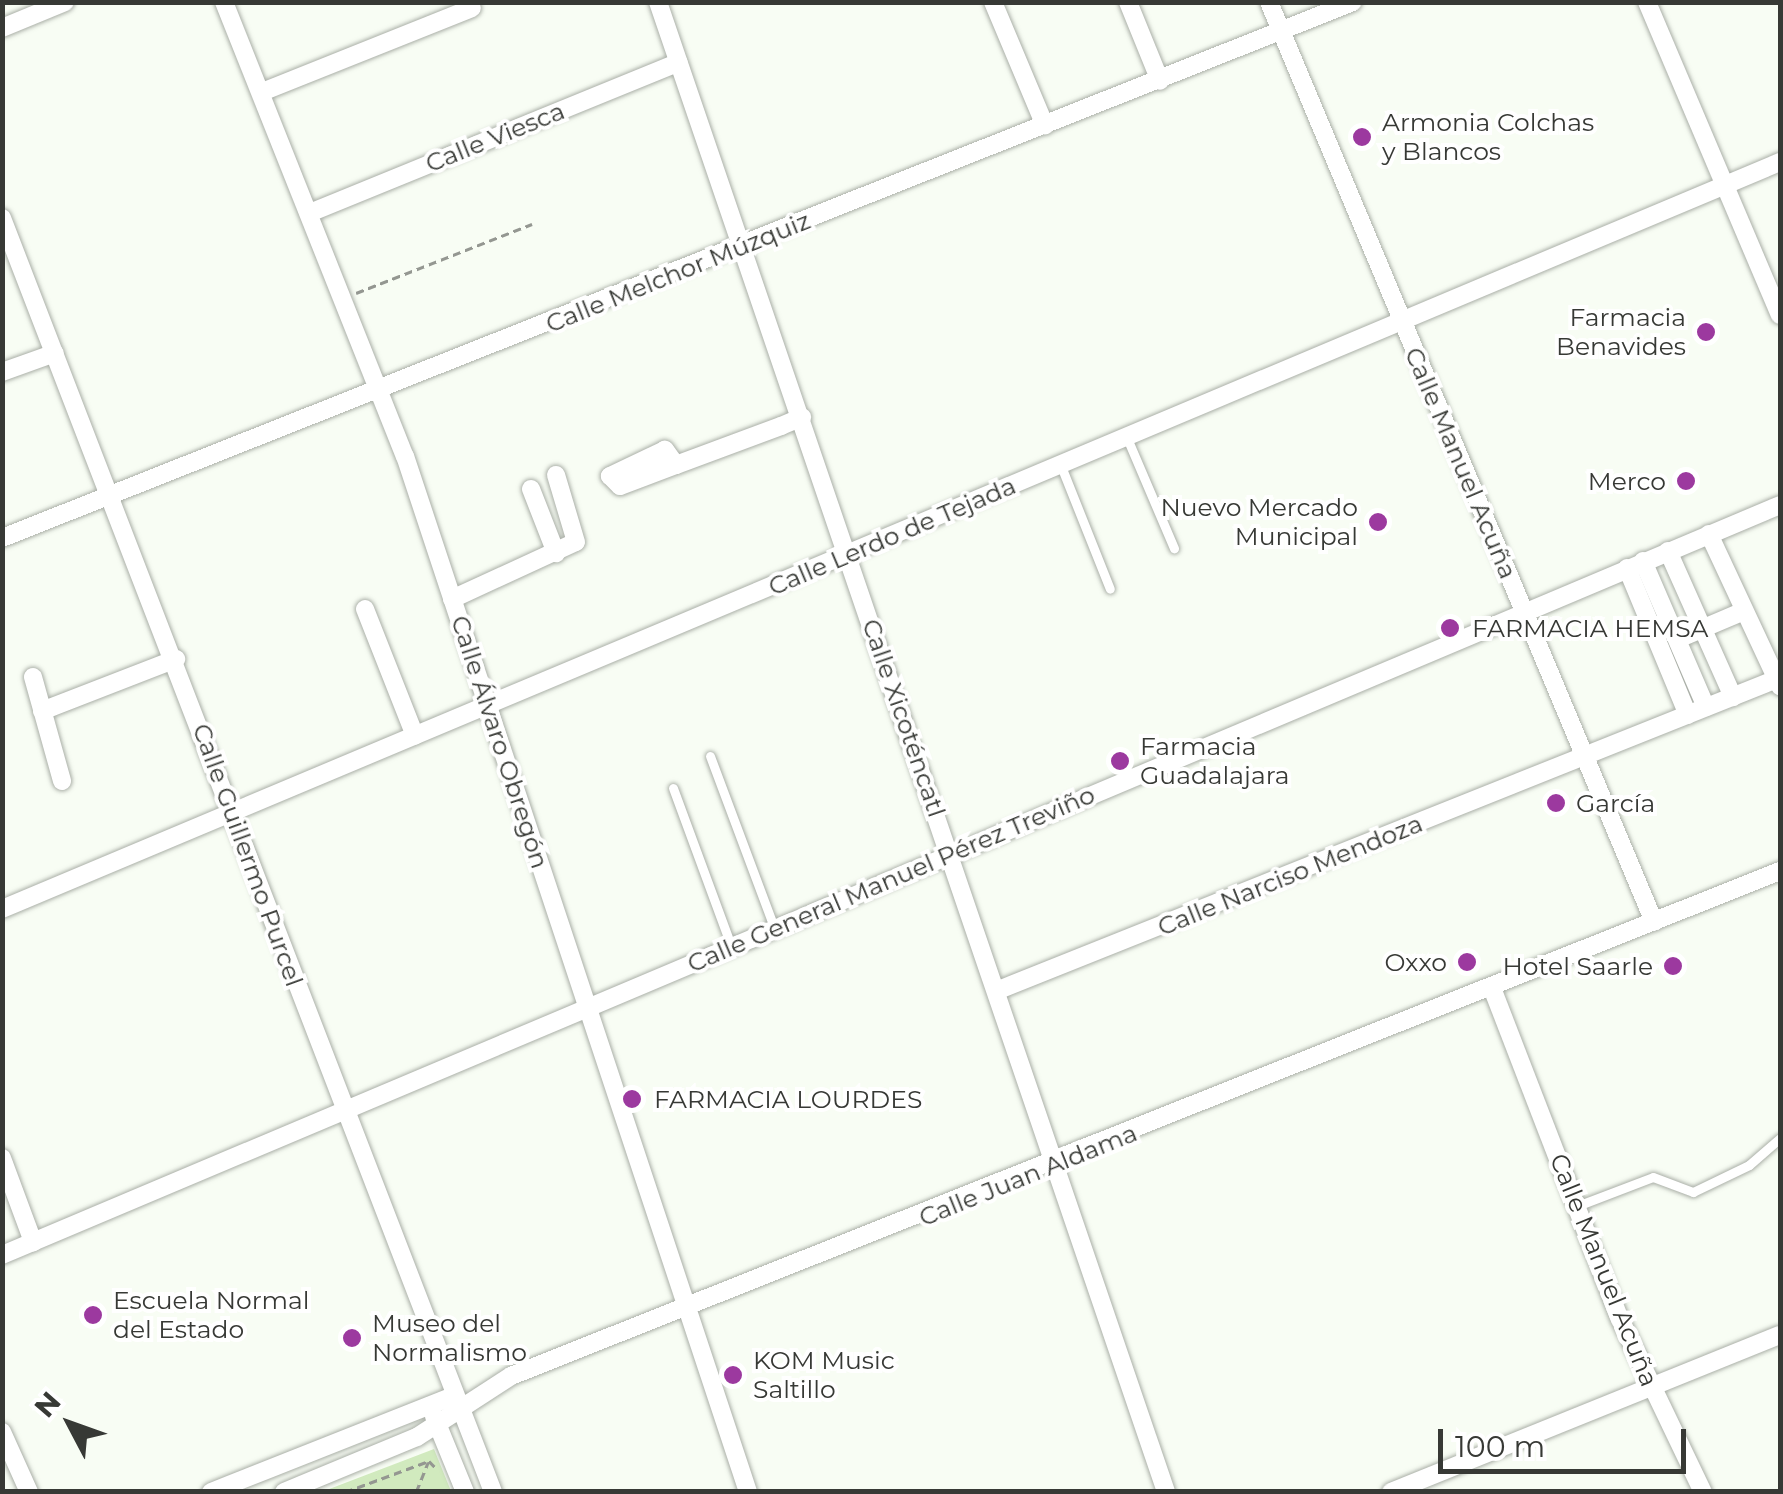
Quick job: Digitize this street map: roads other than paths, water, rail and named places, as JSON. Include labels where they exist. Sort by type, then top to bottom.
[{"type":"street","points":[[2,28],[65,2]]},
{"type":"street","name":"Calle Álvaro Obregón","points":[[224,2],[381,390],[748,1492]]},
{"type":"street","name":"Calle Xicoténcatl","points":[[658,2],[745,245],[1166,1492]]},
{"type":"street","points":[[993,2],[1045,126]]},
{"type":"street","points":[[1128,2],[1160,81]]},
{"type":"street","name":"Calle Manuel Acuña","points":[[1268,2],[1654,922]]},
{"type":"street","name":"Calle Melchor Múzquiz","points":[[2,538],[1353,2]]},
{"type":"street","points":[[1647,2],[1780,315]]},
{"type":"street","points":[[262,92],[472,8]]},
{"type":"street","name":"Calle Viesca","points":[[312,212],[678,62]]},
{"type":"street","name":"Calle Lerdo de Tejada","points":[[2,910],[1726,188],[1780,162]]},
{"type":"street","name":"Calle Guillermo Purcel","points":[[2,218],[176,659],[344,1114],[493,1492]]},
{"type":"street","points":[[2,372],[55,352]]},
{"type":"street","points":[[676,465],[802,417]]},
{"type":"street","points":[[452,599],[556,553],[578,535],[556,475]]},
{"type":"street","points":[[531,489],[556,553]]},
{"type":"street","name":"Calle General Manuel Pérez Treviño","points":[[2,1255],[589,1011],[950,851],[1780,505]]},
{"type":"street","points":[[1709,534],[1779,682]]},
{"type":"street","points":[[1668,551],[1733,696]]},
{"type":"street","points":[[1635,564],[1678,640],[1697,711]]},
{"type":"street","points":[[1635,564],[1697,711]]},
{"type":"street","points":[[365,609],[414,736]]},
{"type":"street","points":[[1678,640],[1744,611]]},
{"type":"street","points":[[42,711],[176,659]]},
{"type":"street","points":[[34,676],[62,781]]},
{"type":"street","name":"Calle Narciso Mendoza","points":[[996,991],[1584,759],[1733,696],[1779,682]]},
{"type":"street","name":"Calle Juan Aldama","points":[[284,1492],[512,1376],[1053,1166],[1780,871]]},
{"type":"street","name":"Calle Manuel Acuña","points":[[1492,988],[1649,1384],[1704,1492]]},
{"type":"street","points":[[2,1158],[33,1242]]},
{"type":"street","points":[[1392,1492],[1649,1384],[1780,1335]]},
{"type":"street","points":[[434,1415],[465,1492]]},
{"type":"street","name":"Calle Juan Aldama","points":[[211,1492],[434,1415]]},
{"type":"street","points":[[2,1432],[29,1492]]},
{"type":"lane","points":[[1127,438],[1174,548]]},
{"type":"lane","points":[[1061,466],[1110,590]]},
{"type":"lane","points":[[710,756],[775,930]]},
{"type":"lane","points":[[672,788],[732,948]]},
{"type":"lane","points":[[1577,1206],[1654,1177],[1693,1192],[1749,1165],[1780,1138]]},
{"type":"place","name":"Armonia Colchas y Blancos","points":[[1362,137]]},
{"type":"place","name":"Farmacia Benavides","points":[[1706,332]]},
{"type":"place","name":"Merco","points":[[1686,481]]},
{"type":"place","name":"Nuevo Mercado Municipal","points":[[1378,522]]},
{"type":"place","name":"FARMACIA HEMSA","points":[[1450,628]]},
{"type":"place","name":"Farmacia Guadalajara","points":[[1120,761]]},
{"type":"place","name":"García","points":[[1556,803]]},
{"type":"place","name":"Oxxo","points":[[1467,962]]},
{"type":"place","name":"Hotel Saarle","points":[[1673,966]]},
{"type":"place","name":"FARMACIA LOURDES","points":[[632,1099]]},
{"type":"place","name":"Escuela Normal del Estado","points":[[93,1315]]},
{"type":"place","name":"Museo del Normalismo","points":[[352,1338]]},
{"type":"place","name":"KOM Music Saltillo","points":[[733,1375]]}]
